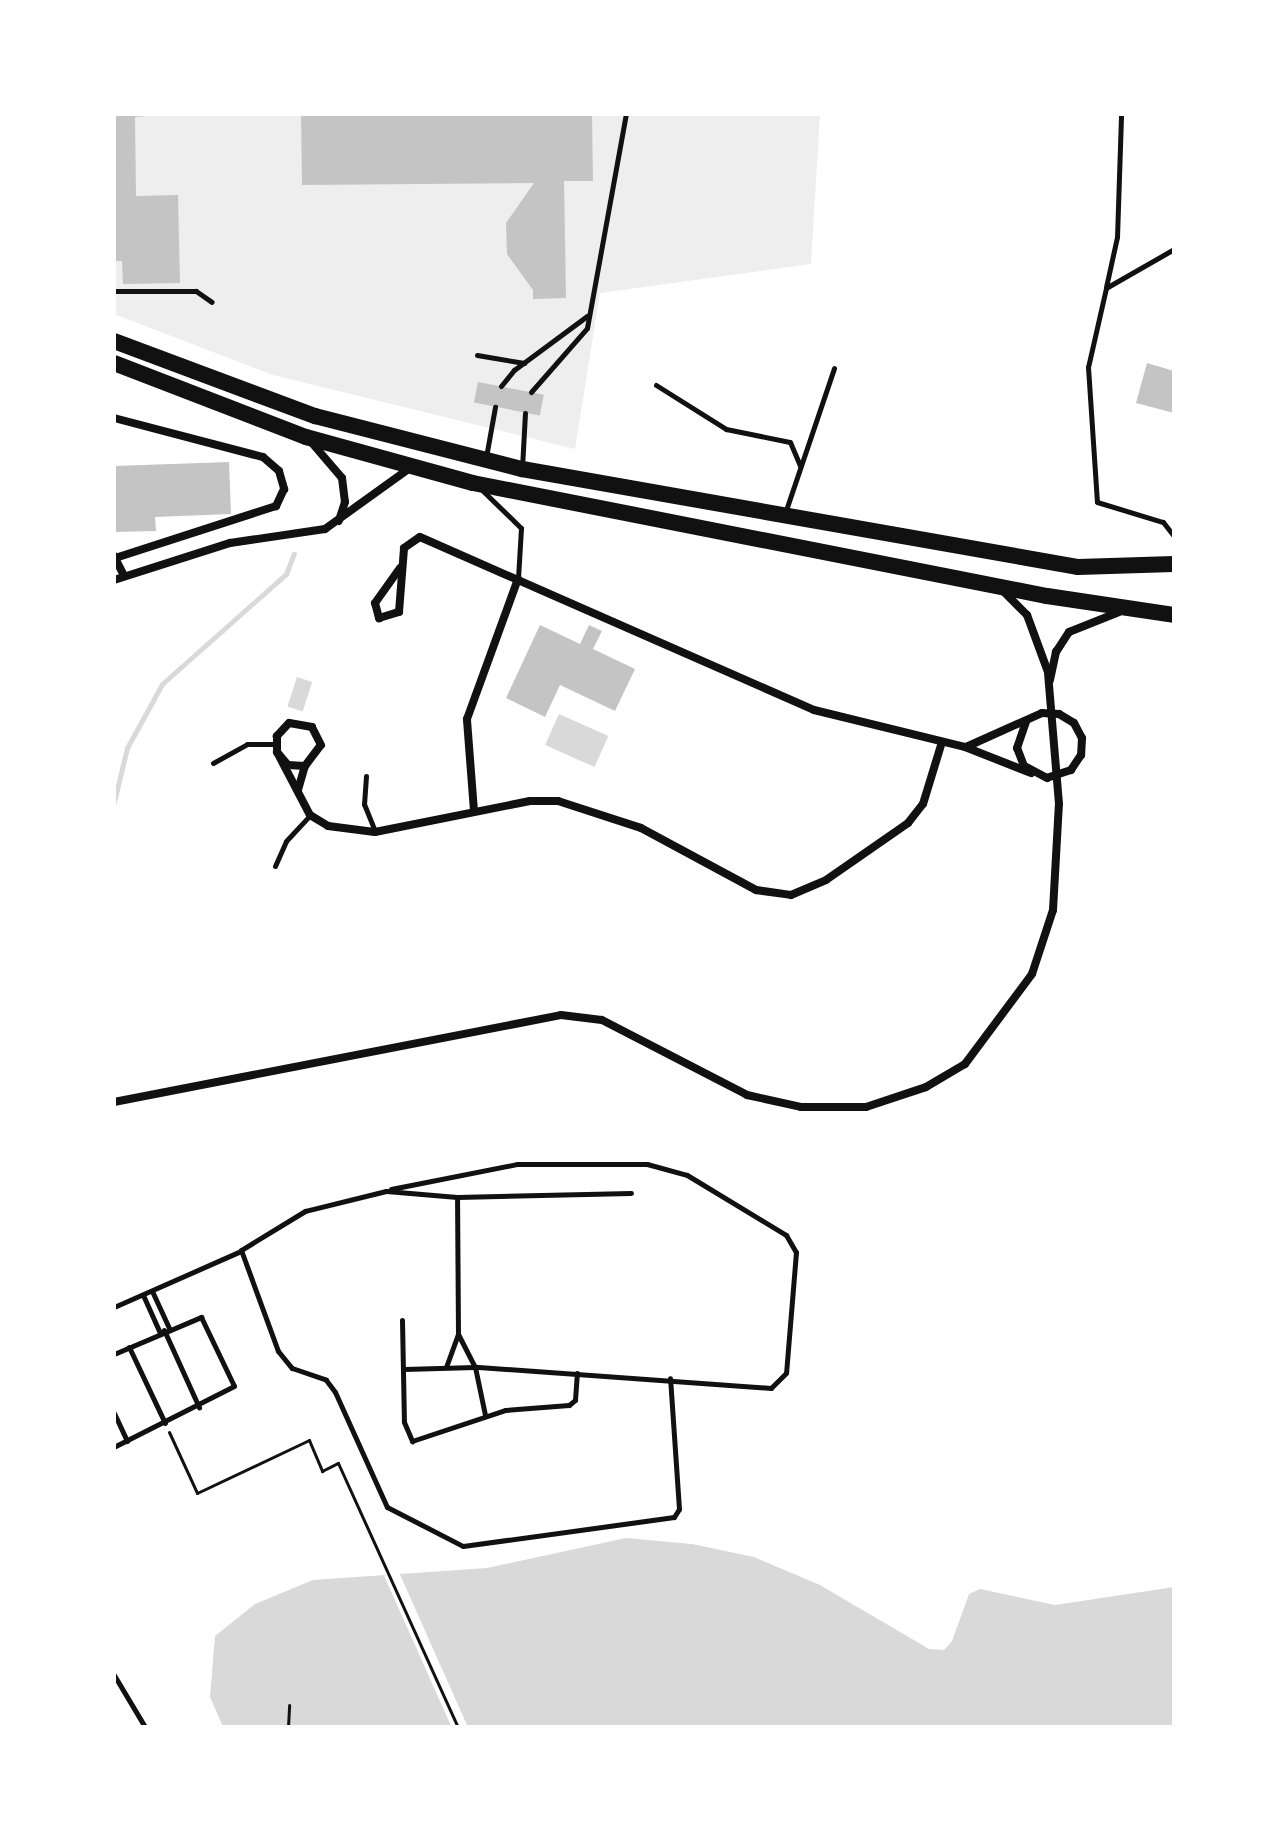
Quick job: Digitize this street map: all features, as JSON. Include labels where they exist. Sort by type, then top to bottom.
[{"type":"main road","points":[[114,341],[315,416],[522,469],[784,518],[1078,567],[1174,564]]},
{"type":"main road","points":[[114,363],[306,437],[473,483],[1174,615]]},
{"type":"street","points":[[114,418],[263,457],[279,471],[284,489],[276,506],[114,557],[124,576]]},
{"type":"street","points":[[306,437],[330,458],[342,478],[345,502],[339,521]]},
{"type":"street","points":[[114,580],[219,545],[312,532],[339,521],[411,467]]},
{"type":"street","points":[[400,568],[375,603],[379,618],[399,612],[404,590],[400,568],[404,548],[420,537],[814,710],[965,747],[1031,773],[1058,777],[1077,764],[1082,738],[1074,723],[1051,712],[965,747]]},
{"type":"street","points":[[474,811],[467,719],[518,579]]},
{"type":"street","points":[[114,1102],[561,1015],[602,1020],[747,1095],[801,1107],[866,1107],[926,1087],[965,1064],[1032,974],[1053,910],[1058,777],[1044,657],[1027,615],[993,583]]},
{"type":"street","points":[[1049,688],[1056,652],[1069,632],[1133,608]]},
{"type":"street","points":[[1026,722],[1017,748],[1031,773]]},
{"type":"street","points":[[276,748],[289,723],[312,727],[321,745],[317,756],[305,766],[298,791]]},
{"type":"street","points":[[276,748],[310,815],[328,826],[375,832],[530,801],[583,805],[641,828],[756,890],[791,895],[826,880],[908,823],[932,781],[942,742]]},
{"type":"street","points":[[276,748],[288,765],[305,766]]},
{"type":"lane","points":[[531,392],[579,341],[588,315],[626,114]]},
{"type":"lane","points":[[1121,114],[1117,237],[1088,367],[1093,493],[1103,508],[1163,522],[1174,536]]},
{"type":"lane","points":[[1106,288],[1174,249]]},
{"type":"lane","points":[[114,291],[196,291],[212,302]]},
{"type":"lane","points":[[501,386],[525,363],[588,315]]},
{"type":"lane","points":[[477,355],[525,363]]},
{"type":"lane","points":[[784,518],[834,368]]},
{"type":"lane","points":[[656,385],[726,429],[790,442],[800,466]]},
{"type":"lane","points":[[485,461],[495,407]]},
{"type":"lane","points":[[522,469],[525,413]]},
{"type":"lane","points":[[473,483],[521,528],[518,579]]},
{"type":"lane","points":[[213,763],[247,744],[276,748]]},
{"type":"lane","points":[[366,776],[364,804],[375,832]]},
{"type":"lane","points":[[275,866],[286,841],[310,815]]},
{"type":"lane","points":[[114,1307],[241,1250],[305,1211],[517,1164],[647,1164],[687,1175],[786,1235],[796,1252],[783,1381],[771,1388],[670,1378],[475,1367],[404,1369]]},
{"type":"lane","points":[[386,1191],[457,1197],[631,1193]]},
{"type":"lane","points":[[446,1367],[458,1334],[457,1197]]},
{"type":"lane","points":[[241,1250],[278,1351],[292,1368],[326,1380],[335,1392],[387,1507],[463,1546],[674,1517],[679,1509],[670,1378]]},
{"type":"lane","points":[[152,1291],[164,1331]]},
{"type":"lane","points":[[143,1295],[164,1331],[199,1407]]},
{"type":"lane","points":[[114,1354],[197,1316],[204,1319],[234,1381],[231,1392],[114,1447]]},
{"type":"lane","points":[[402,1320],[404,1422],[412,1441],[485,1416],[569,1405],[575,1400],[577,1373]]},
{"type":"lane","points":[[458,1334],[475,1367],[485,1416]]},
{"type":"lane","points":[[129,1347],[165,1423]]},
{"type":"lane","points":[[114,1413],[127,1441]]},
{"type":"lane","points":[[114,1675],[145,1727]]},
{"type":"path","points":[[165,1423],[197,1493],[309,1440],[322,1471],[338,1463],[458,1727]]},
{"type":"path","points":[[288,1727],[289,1705]]},
{"type":"shaded area","points":[[114,114],[820,114],[811,264],[600,293],[575,449],[273,375],[114,314]]},
{"type":"shaded area","points":[[297,677],[312,682],[303,711],[287,706]]},
{"type":"shaded area","points":[[559,714],[608,736],[595,767],[545,745]]},
{"type":"shaded area","points":[[626,1538],[692,1544],[754,1557],[820,1585],[929,1649],[944,1650],[952,1641],[969,1594],[980,1589],[1055,1605],[1174,1587],[1174,1727],[223,1727],[210,1697],[215,1636],[255,1604],[313,1580],[487,1568]]},
{"type":"pier","points":[[398,1570],[468,1726],[451,1727],[384,1576]]},
{"type":"building","points":[[114,114],[167,114],[135,117],[136,196],[178,195],[180,283],[123,284],[122,261],[114,261]]},
{"type":"building","points":[[301,114],[592,114],[593,181],[564,181],[566,298],[533,299],[533,290],[507,254],[506,223],[534,183],[302,185]]},
{"type":"building","points":[[1147,363],[1174,371],[1174,413],[1136,403]]},
{"type":"building","points":[[478,382],[544,395],[540,415],[474,403]]},
{"type":"building","points":[[229,462],[231,514],[155,517],[156,531],[114,532],[114,466]]},
{"type":"building","points":[[540,625],[580,644],[589,625],[602,631],[593,649],[635,669],[615,711],[560,685],[545,717],[506,698]]},
{"type":"waterway","points":[[114,802],[127,748],[162,684],[286,574],[294,553]]}]
